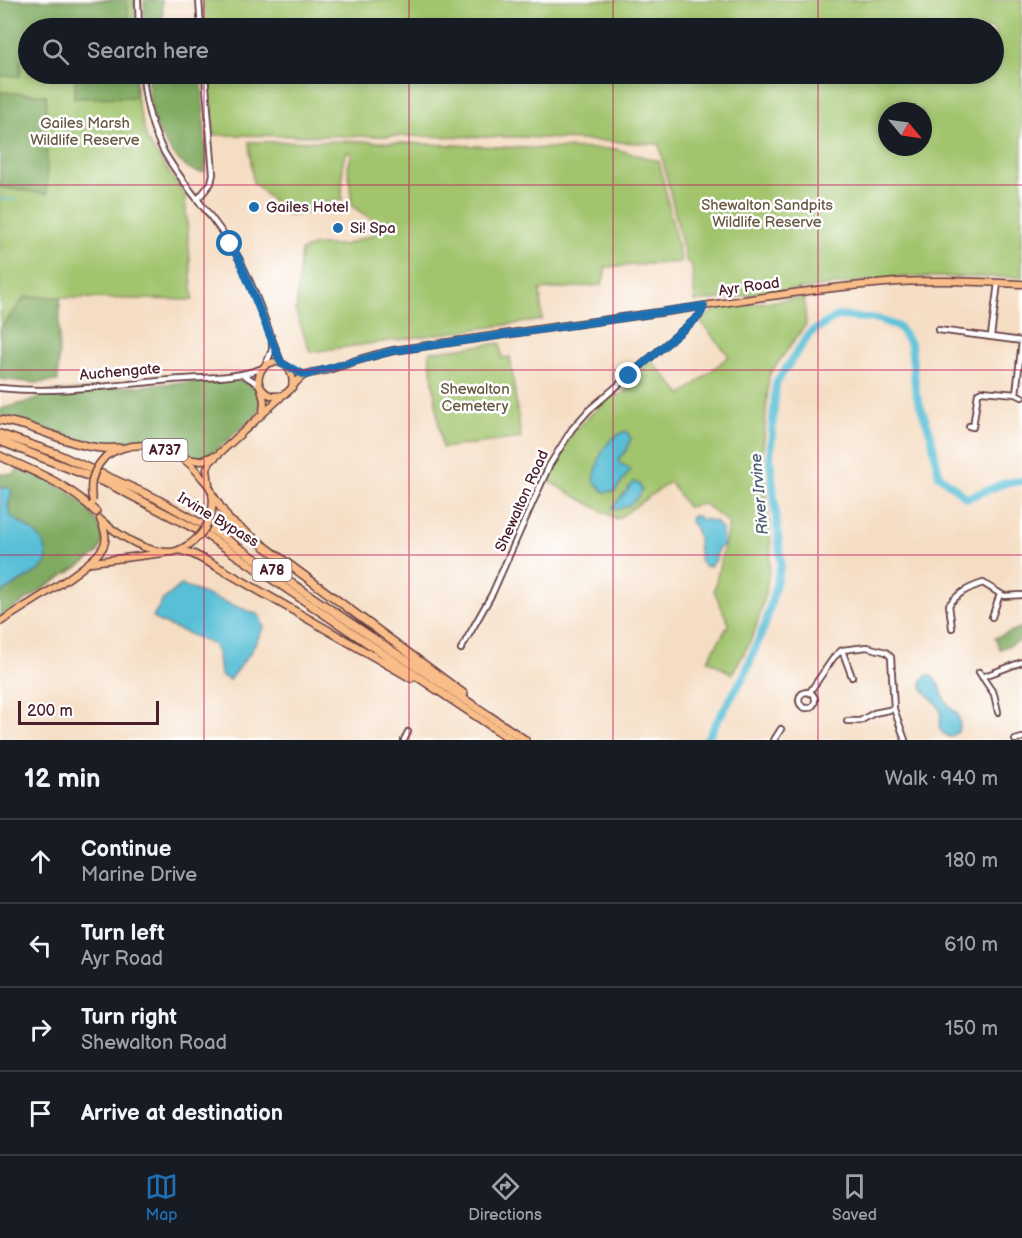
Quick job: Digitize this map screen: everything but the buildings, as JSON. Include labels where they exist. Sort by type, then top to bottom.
[{"type":"highway","points":[[0,420],[90,447],[105,450],[118,448]]},
{"type":"highway","name":"Irvine Bypass","points":[[0,434],[55,453],[155,498],[210,529],[525,740]]},
{"type":"highway","name":"Irvine Bypass","points":[[0,441],[111,484],[205,534],[513,740]]},
{"type":"highway","points":[[0,456],[62,484],[98,515]]},
{"type":"highway","points":[[212,493],[229,520],[512,731]]},
{"type":"highway","points":[[180,550],[216,566],[465,710]]},
{"type":"main road","name":"Ayr Road","points":[[292,387],[305,375],[392,351],[793,293],[888,283],[980,281],[1022,284]]},
{"type":"main road","points":[[263,412],[264,401],[259,376],[264,367],[273,362],[283,364],[305,375]]},
{"type":"main road","points":[[216,455],[292,387],[293,376],[283,364]]},
{"type":"main road","points":[[260,386],[268,395],[275,397],[283,395]]},
{"type":"main road","name":"A737","points":[[137,444],[182,458],[201,461],[216,455],[207,469],[207,479],[212,493],[212,512],[206,529],[180,550],[168,552],[142,546],[127,539],[98,515],[93,502],[91,480],[99,463],[118,448],[137,444]]},
{"type":"main road","name":"A737","points":[[182,458],[199,473],[212,493]]},
{"type":"main road","points":[[0,622],[92,562],[104,547],[106,539],[98,515]]},
{"type":"main road","points":[[92,562],[168,552]]},
{"type":"street","points":[[138,0],[139,18]]},
{"type":"street","points":[[199,0],[200,18]]},
{"type":"street","points":[[144,84],[152,123],[160,142],[180,176],[239,259],[283,364]]},
{"type":"street","points":[[198,199],[212,183],[213,174],[206,84]]},
{"type":"street","points":[[991,336],[998,283]]},
{"type":"street","name":"Shewalton Road","points":[[461,649],[492,594],[549,466],[566,437],[589,410],[699,316],[704,306]]},
{"type":"street","points":[[938,330],[1022,341],[1016,394]]},
{"type":"street","points":[[264,367],[272,350],[272,340]]},
{"type":"street","name":"Auchengate","points":[[0,388],[37,391],[242,374],[264,367]]},
{"type":"street","points":[[242,374],[260,386]]},
{"type":"street","points":[[969,426],[973,427],[978,393],[982,391],[1022,396]]},
{"type":"street","points":[[952,628],[949,605],[957,595],[969,587],[983,583],[1004,596],[1022,595]]},
{"type":"street","points":[[992,617],[1000,594]]},
{"type":"street","points":[[809,693],[834,657],[842,650],[867,647],[886,652],[891,657],[894,709],[904,740]]},
{"type":"street","points":[[842,650],[852,677]]},
{"type":"street","points":[[982,677],[1022,662]]},
{"type":"street","points":[[979,672],[994,694],[998,712]]},
{"type":"street","points":[[847,720],[860,721],[874,713],[894,709]]},
{"type":"street","points":[[774,740],[781,729]]},
{"type":"street","points":[[404,740],[408,732]]},
{"type":"street","points":[[1015,740],[1022,738]]},
{"type":"green space","name":"Gailes Marsh Wildlife Reserve","points":[[0,0],[134,0],[135,18],[18,18],[18,84],[136,84],[136,97],[147,140],[185,196],[193,300],[25,297],[0,329]]},
{"type":"green space","points":[[0,0],[127,0],[129,18],[18,18],[18,76],[0,76]]},
{"type":"green space","points":[[144,0],[162,0],[163,18],[145,18]]},
{"type":"green space","name":"Shewalton Sandpits Wildlife Reserve","points":[[202,0],[1022,0],[1022,277],[900,277],[695,302],[692,265],[686,261],[659,144],[523,137],[214,135],[210,84],[1004,84],[1004,18],[204,18]]},
{"type":"green space","points":[[75,84],[135,84],[136,97],[74,98]]},
{"type":"green space","points":[[148,84],[202,84],[207,162],[204,172],[188,168],[174,154],[157,128],[150,104]]},
{"type":"green space","points":[[0,92],[46,95],[47,194],[0,187]]},
{"type":"green space","points":[[356,141],[615,149],[659,161],[681,262],[606,267],[602,285],[540,290],[542,320],[310,352],[296,312],[301,251],[315,245],[344,245],[373,235],[377,223],[352,206],[348,166],[352,153],[347,152],[343,161],[342,200],[328,201],[325,209],[288,216],[253,182],[249,142]]},
{"type":"green space","points":[[25,297],[60,297],[58,381],[36,383],[0,379],[0,329]]},
{"type":"green space","points":[[804,298],[806,324],[769,375],[762,460],[771,544],[770,565],[766,592],[756,627],[732,674],[708,660],[729,624],[714,591],[729,523],[704,504],[687,507],[670,482],[617,519],[546,480],[573,432],[615,392],[619,396],[630,388],[629,379],[652,361],[682,395],[729,356],[700,321],[707,316],[729,306]]},
{"type":"green space","name":"Shewalton Cemetery","points":[[500,343],[502,358],[510,357],[521,438],[442,448],[429,352]]},
{"type":"green space","points":[[233,379],[246,383],[256,390],[260,400],[257,414],[213,453],[203,457],[194,458],[151,443],[122,442],[102,446],[0,415],[0,409],[38,399],[41,393]]},
{"type":"green space","points":[[18,469],[60,486],[79,500],[99,526],[101,545],[90,559],[0,617],[0,594],[41,569],[38,536],[10,516],[7,487],[0,489],[0,474],[14,474]]},
{"type":"green space","points":[[1022,627],[1022,640],[1000,649],[995,638]]},
{"type":"water","points":[[626,431],[631,438],[626,451],[619,458],[619,463],[631,469],[615,491],[604,492],[594,481],[597,465],[612,439]]},
{"type":"water","points":[[634,482],[639,484],[642,490],[637,498],[625,507],[612,508]]},
{"type":"water","points":[[7,487],[12,491],[8,506],[10,516],[40,539],[44,545],[47,560],[41,569],[0,594],[0,489]]},
{"type":"water","points":[[692,516],[714,521],[722,529],[723,545],[717,550],[716,559],[710,566],[704,566],[699,556],[697,534],[690,520]]},
{"type":"water","points":[[181,585],[259,615],[264,627],[250,653],[229,680],[220,675],[218,655],[213,644],[153,617],[163,600]]},
{"type":"water","points":[[930,675],[938,684],[947,704],[957,713],[960,723],[958,732],[949,737],[939,728],[941,714],[938,705],[922,688],[922,680]]},
{"type":"waterway","points":[[0,199],[16,200]]},
{"type":"waterway","name":"River Irvine","points":[[706,740],[744,676],[766,622],[781,564],[770,458],[776,383],[810,333],[838,316],[877,319],[899,327],[911,345],[916,394],[931,435],[939,475],[967,498],[1005,483],[1022,481]]},
{"type":"place","name":"Gailes Hotel","points":[[254,207]]},
{"type":"place","name":"Si! Spa","points":[[338,228]]},
{"type":"route","points":[[230,244],[239,259],[281,363],[305,375],[392,351],[704,306],[699,316],[629,376]]}]
